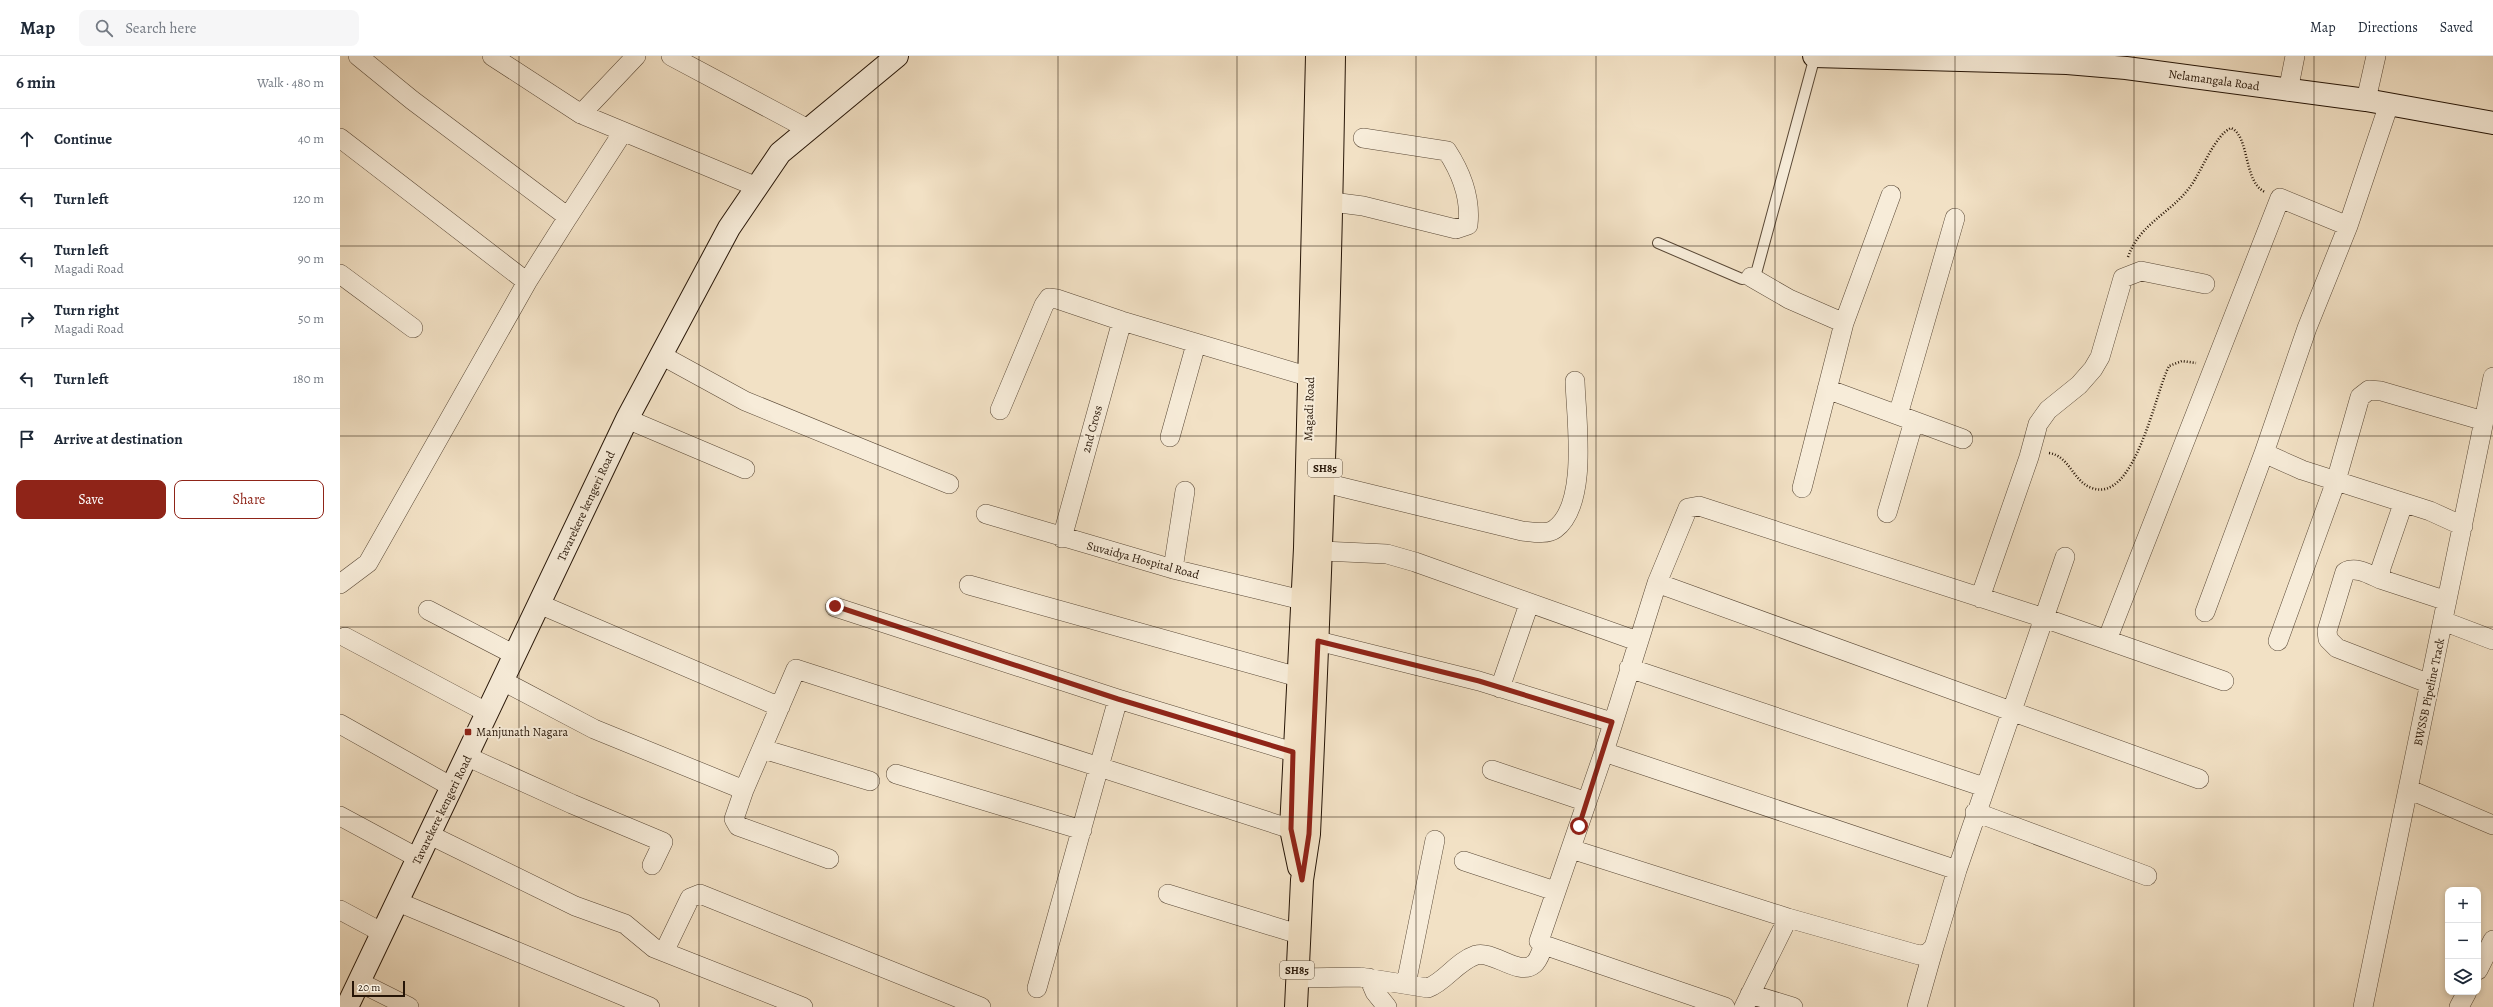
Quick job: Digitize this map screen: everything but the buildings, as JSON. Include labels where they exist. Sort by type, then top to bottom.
[{"type":"main road","name":"Tavarekere kengeri Road","points":[[347,1007],[452,787],[468,757],[627,419],[729,228],[780,153],[897,56]]},
{"type":"main road","name":"Magadi Road","points":[[1296,1007],[1298,934],[1302,880],[1309,834],[1318,641],[1325,483],[1332,202],[1324,102],[1317,56]]},
{"type":"main road","name":"Magadi Road","points":[[1302,880],[1291,829],[1293,752],[1302,600],[1310,377],[1324,102],[1334,56]]},
{"type":"main road","name":"Nelamangala Road","points":[[1815,56],[2035,59],[2121,62],[2288,91],[2366,100],[2493,123]]},
{"type":"street","points":[[358,56],[412,100],[568,217]]},
{"type":"street","points":[[492,56],[580,114],[757,187]]},
{"type":"street","points":[[580,114],[636,56]]},
{"type":"street","points":[[671,56],[808,129]]},
{"type":"street","points":[[2288,91],[2295,56]]},
{"type":"street","points":[[2366,100],[2376,56]]},
{"type":"street","points":[[2205,612],[2264,453],[2305,335],[2348,226],[2389,104]]},
{"type":"street","points":[[340,584],[368,563],[527,282],[623,132]]},
{"type":"street","points":[[340,138],[527,282]]},
{"type":"street","points":[[1332,202],[1363,206],[1456,229],[1468,225],[1470,207],[1458,168],[1447,151],[1363,138]]},
{"type":"street","points":[[1802,488],[1844,323],[1891,195]]},
{"type":"street","points":[[2107,640],[2280,198],[2348,226]]},
{"type":"street","points":[[1888,513],[1906,418],[1955,218]]},
{"type":"street","points":[[1980,598],[2029,457],[2040,417],[2086,379],[2100,356],[2123,278],[2141,271],[2205,284]]},
{"type":"street","points":[[340,274],[413,328]]},
{"type":"street","points":[[1751,277],[1789,299],[1844,323]]},
{"type":"street","points":[[1000,410],[1044,305],[1049,298],[1057,299],[1196,344],[1310,377]]},
{"type":"street","name":"2nd Cross","points":[[1062,538],[1122,321]]},
{"type":"street","points":[[1170,437],[1196,344]]},
{"type":"street","points":[[661,355],[745,401],[949,484]]},
{"type":"street","name":"BWSSB Pipeline Track","points":[[2363,1007],[2493,377]]},
{"type":"street","points":[[1325,483],[1522,532],[1540,533],[1555,530],[1567,516],[1574,497],[1578,471],[1575,381]]},
{"type":"street","points":[[1827,389],[1963,439]]},
{"type":"street","points":[[2278,641],[2336,481],[2360,397],[2369,390],[2382,391],[2484,421]]},
{"type":"street","points":[[627,419],[745,469]]},
{"type":"street","points":[[2264,453],[2302,470],[2403,504],[2430,511],[2463,526]]},
{"type":"street","points":[[1173,568],[1186,491]]},
{"type":"street","points":[[2380,578],[2381,568],[2403,504]]},
{"type":"street","points":[[1725,1007],[1540,944],[1539,938],[1604,752],[1637,641],[1657,583],[1683,514],[1693,506],[2044,618],[2224,681]]},
{"type":"street","name":"Suvaidya Hospital Road","points":[[986,514],[1062,538],[1173,568],[1302,600]]},
{"type":"street","points":[[1322,551],[1387,554],[1415,562],[1529,604],[1637,641]]},
{"type":"street","points":[[1917,1007],[1975,812],[2044,618],[2064,557]]},
{"type":"street","points":[[2430,684],[2337,648],[2328,639],[2327,631],[2345,572],[2350,569],[2358,570],[2448,601]]},
{"type":"street","points":[[1657,583],[2199,779]]},
{"type":"street","points":[[969,585],[1298,677]]},
{"type":"street","points":[[539,604],[780,707]]},
{"type":"street","points":[[1500,688],[1529,604]]},
{"type":"street","points":[[835,606],[1118,699],[1293,752]]},
{"type":"street","points":[[428,610],[515,655]]},
{"type":"street","points":[[2443,621],[2493,640]]},
{"type":"street","points":[[345,637],[488,713]]},
{"type":"street","points":[[1318,641],[1500,688],[1612,722]]},
{"type":"street","points":[[1629,668],[1984,787]]},
{"type":"street","points":[[829,859],[738,826],[734,819],[744,790],[763,749],[796,669],[1291,829]]},
{"type":"street","points":[[503,680],[594,729],[744,790]]},
{"type":"street","points":[[1037,988],[1100,768],[1118,699]]},
{"type":"street","points":[[340,724],[452,787]]},
{"type":"street","points":[[763,749],[870,781]]},
{"type":"street","points":[[1604,752],[1957,870]]},
{"type":"street","points":[[468,757],[663,842],[652,865]]},
{"type":"street","points":[[1492,770],[1587,802]]},
{"type":"street","points":[[896,774],[1082,830]]},
{"type":"street","points":[[2408,789],[2493,825]]},
{"type":"street","points":[[1975,812],[2147,876]]},
{"type":"street","points":[[340,816],[418,858]]},
{"type":"street","points":[[430,834],[575,906],[625,924],[654,948],[803,1007]]},
{"type":"street","points":[[1406,984],[1435,840]]},
{"type":"street","points":[[1571,849],[1788,918],[1907,953],[1919,956],[1927,954],[1934,947]]},
{"type":"street","points":[[1464,861],[1555,891]]},
{"type":"street","points":[[664,952],[690,898],[700,894],[981,1007]]},
{"type":"street","points":[[1168,894],[1298,934]]},
{"type":"street","points":[[398,902],[650,1007]]},
{"type":"street","points":[[340,910],[383,932]]},
{"type":"street","points":[[1788,918],[1747,1001],[1792,1007]]},
{"type":"street","points":[[2481,964],[2493,940]]},
{"type":"street","points":[[1297,978],[1369,978],[1428,988],[1436,986],[1464,961],[1476,955],[1486,954],[1518,966],[1526,967],[1534,964],[1544,945]]},
{"type":"street","points":[[1369,978],[1375,992],[1387,1007]]},
{"type":"street","points":[[359,982],[409,1007]]},
{"type":"street","points":[[2459,1007],[2465,995]]},
{"type":"lane","points":[[1658,243],[1742,279],[1751,277],[1761,260],[1815,56]]},
{"type":"path","points":[[2123,278],[2130,250],[2138,237],[2149,223],[2179,200],[2189,188],[2202,169],[2215,144],[2226,130],[2232,128],[2238,133],[2253,178],[2261,190],[2280,198]]},
{"type":"path","points":[[2029,457],[2042,452],[2054,454],[2061,457],[2079,480],[2090,488],[2103,490],[2112,486],[2121,481],[2134,460],[2169,366],[2182,360],[2215,365]]},
{"type":"place","name":"Manjunath Nagara","points":[[468,732]]},
{"type":"route","points":[[835,606],[1118,699],[1293,752],[1291,829],[1302,880],[1309,834],[1318,641],[1479,681],[1612,722],[1604,752],[1579,826]]}]
